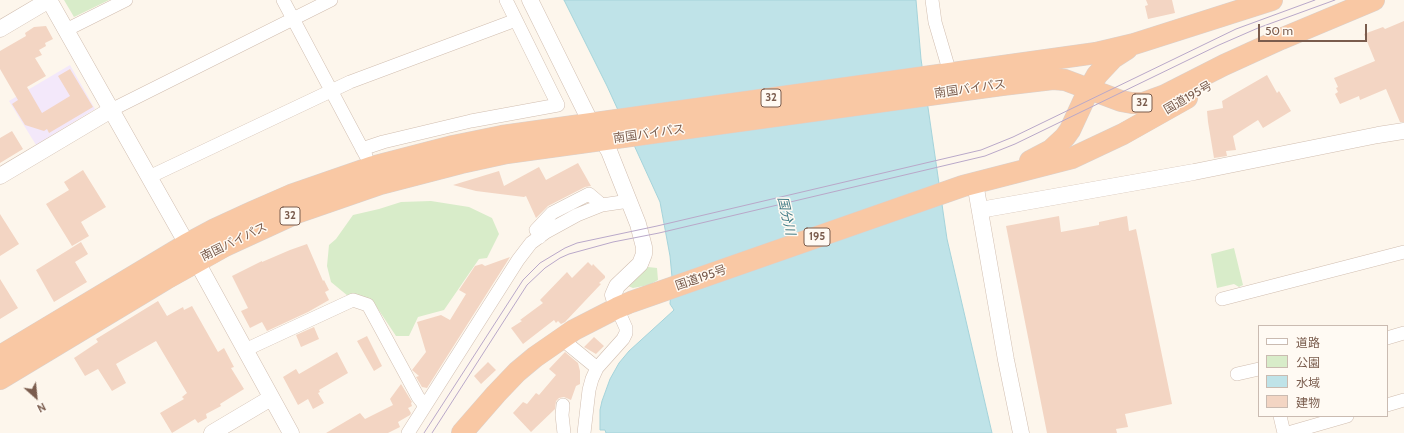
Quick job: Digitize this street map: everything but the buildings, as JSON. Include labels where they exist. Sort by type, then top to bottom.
[{"type":"highway","name":"南国バイパス","points":[[0,356],[192,252],[262,228],[299,212],[380,184],[461,162],[602,131],[944,80],[1071,58],[1134,44],[1272,0]]},
{"type":"highway","name":"32","points":[[1327,20],[1374,0]]},
{"type":"highway","name":"南国バイパス","points":[[944,80],[1065,80],[1121,101],[1132,104],[1143,103],[1165,95],[1254,51],[1327,20]]},
{"type":"highway","name":"国道195号","points":[[969,185],[1072,158],[1107,143],[1327,20]]},
{"type":"highway","name":"国道195号","points":[[462,433],[516,372],[574,330],[617,308],[969,185],[1036,159],[1062,141],[1070,130],[1089,88],[1097,75],[1112,58],[1134,44]]},
{"type":"highway","name":"南国バイパス","points":[[0,380],[246,215],[284,198],[372,167],[453,146],[502,136],[602,131]]},
{"type":"street","points":[[0,29],[49,0],[192,252],[291,433]]},
{"type":"street","points":[[66,30],[126,0]]},
{"type":"street","points":[[283,0],[372,167]]},
{"type":"street","points":[[0,176],[111,110],[331,0]]},
{"type":"street","points":[[362,149],[383,142],[471,121],[558,105],[506,0]]},
{"type":"street","points":[[530,0],[602,131],[629,201],[644,247],[644,254],[640,264],[617,286],[613,296],[626,328],[626,333],[623,339],[597,368],[589,390],[584,433]]},
{"type":"street","points":[[932,0],[944,80]]},
{"type":"street","points":[[149,177],[350,82],[516,20]]},
{"type":"street","points":[[980,210],[1194,172],[1378,135],[1404,132]]},
{"type":"street","points":[[969,185],[980,210],[1006,360],[1021,433]]},
{"type":"street","points":[[408,433],[518,260],[531,243],[577,215],[602,205],[629,201]]},
{"type":"street","points":[[1222,300],[1404,252]]},
{"type":"street","points":[[245,350],[353,300],[368,305],[425,406]]},
{"type":"street","points":[[1388,338],[1404,334]]},
{"type":"street","points":[[569,345],[597,368]]},
{"type":"street","points":[[1236,374],[1258,369]]},
{"type":"street","points":[[212,433],[271,398]]},
{"type":"street","points":[[1388,405],[1404,400]]},
{"type":"street","points":[[563,405],[562,415],[564,433]]},
{"type":"street","points":[[1280,417],[1284,433]]},
{"type":"street","points":[[1288,433],[1344,417]]},
{"type":"shaded area","points":[[70,65],[95,109],[36,145],[9,101]]},
{"type":"green space","points":[[64,0],[109,0],[74,17]]},
{"type":"green space","points":[[431,201],[469,207],[492,218],[499,234],[487,258],[479,259],[444,310],[418,317],[409,336],[396,336],[374,303],[364,298],[348,296],[331,282],[327,266],[329,245],[336,239],[353,215],[401,202]]},
{"type":"green space","points":[[1234,248],[1243,285],[1239,287],[1234,284],[1217,288],[1211,254]]},
{"type":"green space","points":[[648,267],[657,268],[658,280],[649,285],[633,288],[628,286]]},
{"type":"water","name":"国分川","points":[[564,0],[916,0],[921,59],[947,239],[992,433],[606,433],[605,430],[600,430],[600,410],[602,401],[610,379],[619,363],[629,351],[674,310],[670,304],[672,277],[670,256],[660,202],[607,86]]},
{"type":"tram line","points":[[424,433],[523,280],[540,263],[565,248],[577,243],[657,226],[981,150],[1013,137],[1236,29],[1315,0]]},
{"type":"tram line","points":[[432,433],[527,285],[545,268],[560,258],[569,254],[613,242],[659,233],[985,156],[1015,144],[1219,45],[1258,28],[1335,0]]}]
